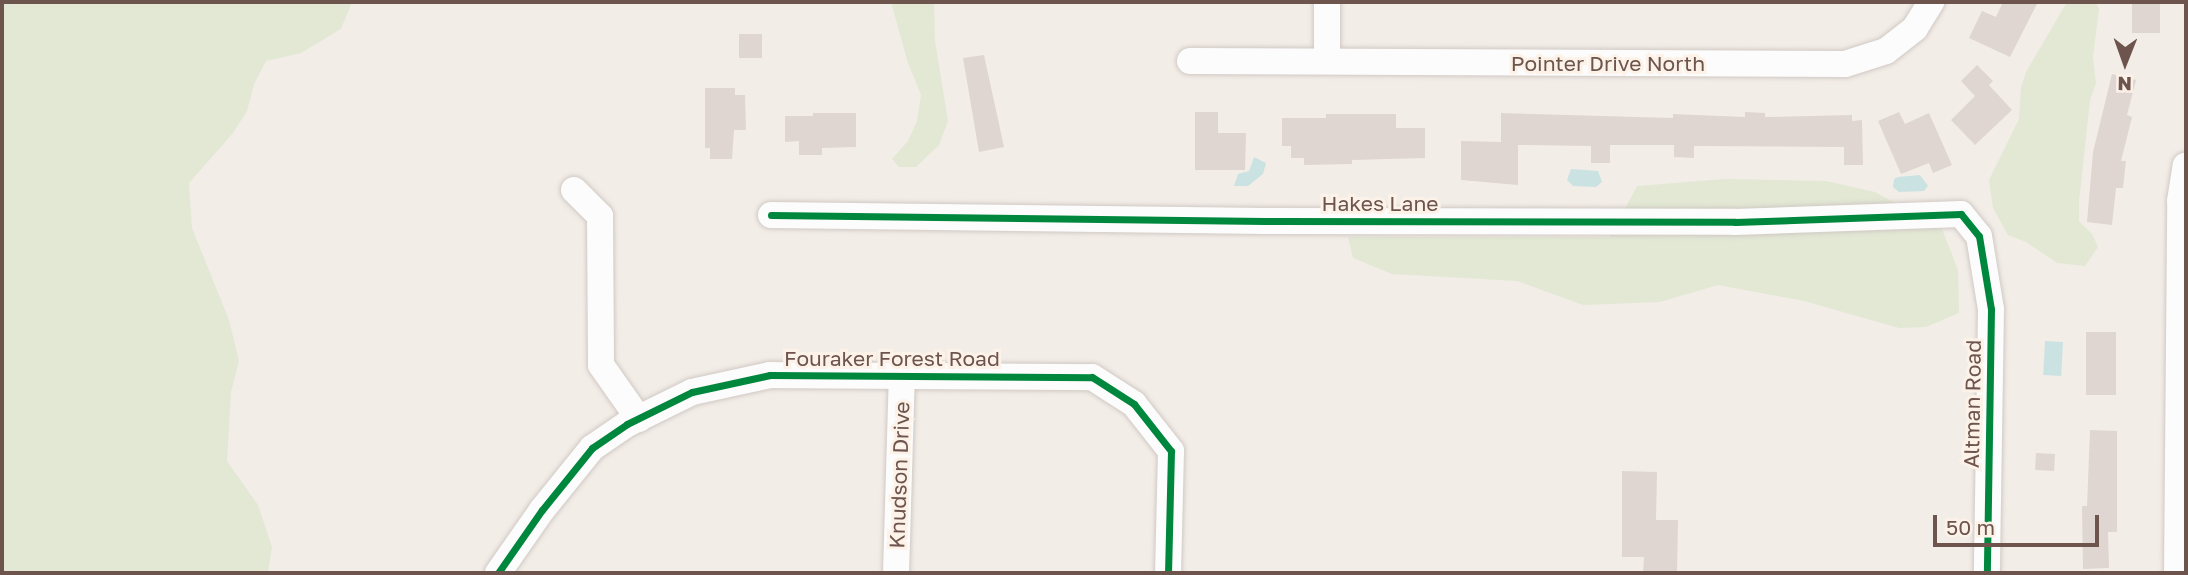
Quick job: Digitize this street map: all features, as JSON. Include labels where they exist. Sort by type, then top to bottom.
[{"type":"street","points":[[1327,2],[1327,61]]},
{"type":"street","name":"Pointer Drive North","points":[[1190,61],[1844,64],[1886,51],[1915,27],[1931,2]]},
{"type":"street","points":[[2177,573],[2180,201],[2186,165]]},
{"type":"street","points":[[574,190],[600,216],[601,365],[639,419]]},
{"type":"street","name":"Hakes Lane","points":[[771,215],[1265,221],[1735,222],[1961,214],[1979,236]]},
{"type":"street","name":"Altman Road","points":[[1979,236],[1991,309],[1987,573]]},
{"type":"street","name":"Fouraker Forest Road","points":[[498,573],[542,510],[592,448],[639,419],[692,393],[771,375],[1093,377],[1134,404],[1171,451],[1168,573]]},
{"type":"street","name":"Knudson Drive","points":[[896,573],[902,376]]},
{"type":"green space","points":[[2,2],[352,2],[341,29],[301,53],[266,61],[254,84],[247,111],[233,133],[189,183],[192,228],[229,320],[239,361],[231,392],[227,461],[258,505],[272,547],[268,573],[2,573]]},
{"type":"green space","points":[[891,2],[934,2],[935,41],[948,121],[939,145],[916,167],[899,167],[892,159],[908,141],[917,121],[921,95],[908,63]]},
{"type":"green space","points":[[2067,2],[2096,2],[2099,9],[2093,57],[2096,83],[2090,100],[2079,202],[2079,221],[2092,234],[2098,247],[2085,266],[2057,263],[2026,242],[2008,235],[1993,208],[1989,180],[2019,119],[2021,88],[2026,72]]},
{"type":"green space","points":[[1725,179],[1826,181],[1875,192],[1942,229],[1958,270],[1959,313],[1926,327],[1899,328],[1804,301],[1718,285],[1660,302],[1583,305],[1517,281],[1392,274],[1353,258],[1348,237],[1610,237],[1637,186]]},
{"type":"water","points":[[1254,157],[1266,163],[1263,174],[1248,186],[1234,186],[1238,174],[1249,171]]},
{"type":"water","points":[[1571,169],[1598,171],[1602,182],[1596,187],[1573,186],[1567,180]]},
{"type":"water","points":[[1920,175],[1928,186],[1924,191],[1899,192],[1893,187],[1894,179],[1898,177]]},
{"type":"water","points":[[2045,341],[2063,342],[2061,376],[2043,375]]},
{"type":"building","points":[[2003,2],[2038,2],[2010,57],[1969,38],[1982,11],[1996,17]]},
{"type":"building","points":[[2132,2],[2160,2],[2160,33],[2132,33]]},
{"type":"building","points":[[739,34],[762,34],[762,58],[739,58]]},
{"type":"building","points":[[984,55],[1004,147],[979,152],[963,58]]},
{"type":"building","points":[[1977,65],[1993,81],[1989,85],[2012,110],[1975,145],[1951,120],[1975,96],[1961,81]]},
{"type":"building","points":[[2112,74],[2136,80],[2127,115],[2132,117],[2121,161],[2126,161],[2123,188],[2116,188],[2112,225],[2087,222],[2093,152]]},
{"type":"building","points":[[705,88],[735,88],[735,95],[745,95],[746,130],[734,130],[732,159],[710,159],[710,148],[705,148]]},
{"type":"building","points":[[1195,112],[1218,112],[1218,133],[1246,133],[1245,170],[1195,170]]},
{"type":"building","points":[[1745,112],[1765,113],[1765,117],[1852,115],[1852,121],[1862,120],[1863,165],[1844,165],[1844,147],[1694,146],[1694,158],[1674,157],[1674,145],[1610,145],[1610,163],[1591,163],[1591,146],[1518,145],[1518,185],[1461,180],[1461,141],[1501,142],[1501,113],[1673,118],[1673,114],[1745,117]]},
{"type":"building","points":[[1899,112],[1905,124],[1929,113],[1952,165],[1933,173],[1929,163],[1901,174],[1878,121]]},
{"type":"building","points":[[813,113],[856,113],[856,147],[822,148],[822,155],[799,155],[799,141],[785,142],[785,116],[813,116]]},
{"type":"building","points":[[1326,114],[1396,114],[1396,128],[1425,128],[1425,158],[1352,160],[1352,164],[1304,165],[1304,158],[1291,158],[1291,146],[1282,146],[1282,118],[1326,118]]},
{"type":"building","points":[[2086,332],[2116,332],[2116,395],[2086,395]]},
{"type":"building","points":[[2090,430],[2117,431],[2117,532],[2108,532],[2109,568],[2083,569],[2082,506],[2087,506]]},
{"type":"building","points":[[2036,453],[2055,454],[2054,471],[2035,470]]},
{"type":"building","points":[[1622,471],[1657,472],[1656,520],[1678,520],[1677,573],[1643,573],[1644,557],[1622,557]]},
{"type":"cycle path","points":[[771,215],[1265,221],[1735,222],[1961,214],[1979,236],[1991,309],[1987,573]]},
{"type":"cycle path","points":[[498,573],[542,510],[592,448],[627,424],[692,392],[770,375],[1092,377],[1134,404],[1171,451],[1168,573]]}]
